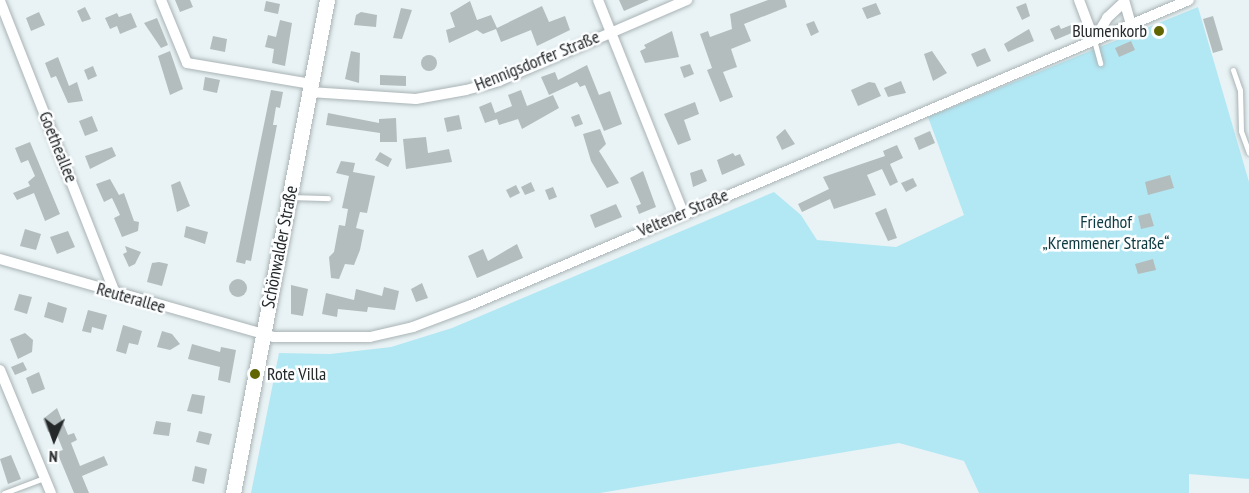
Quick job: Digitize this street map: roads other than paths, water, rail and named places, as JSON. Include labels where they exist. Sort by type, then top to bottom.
[{"type":"main road","name":"Schönwalder Straße","points":[[233,493],[327,0]]},
{"type":"street","points":[[1,4],[13,0]]},
{"type":"street","name":"Hennigsdorfer Straße","points":[[161,0],[187,63],[310,88],[416,99],[466,90],[499,81],[687,0]]},
{"type":"street","points":[[598,0],[683,212]]},
{"type":"street","points":[[1079,0],[1094,40]]},
{"type":"street","name":"Veltener Straße","points":[[263,334],[301,340],[339,339],[412,327],[1189,0]]},
{"type":"street","points":[[1094,40],[1107,18],[1123,2],[1131,24]]},
{"type":"street","name":"Goetheallee","points":[[1,4],[115,293]]},
{"type":"street","name":"Reuterallee","points":[[0,259],[263,334]]},
{"type":"street","points":[[0,370],[51,493]]},
{"type":"lane","points":[[1094,40],[1100,63]]},
{"type":"lane","points":[[1233,70],[1240,90],[1241,131],[1249,153]]},
{"type":"lane","points":[[290,197],[328,198]]},
{"type":"lane","points":[[4,493],[44,478]]},
{"type":"place","name":"Blumenkorb","points":[[1159,31]]},
{"type":"place","name":"Rote Villa","points":[[255,374]]},
{"type":"park label","name":"Friedhof „Kremmener Straße“","points":[[1106,233]]}]
